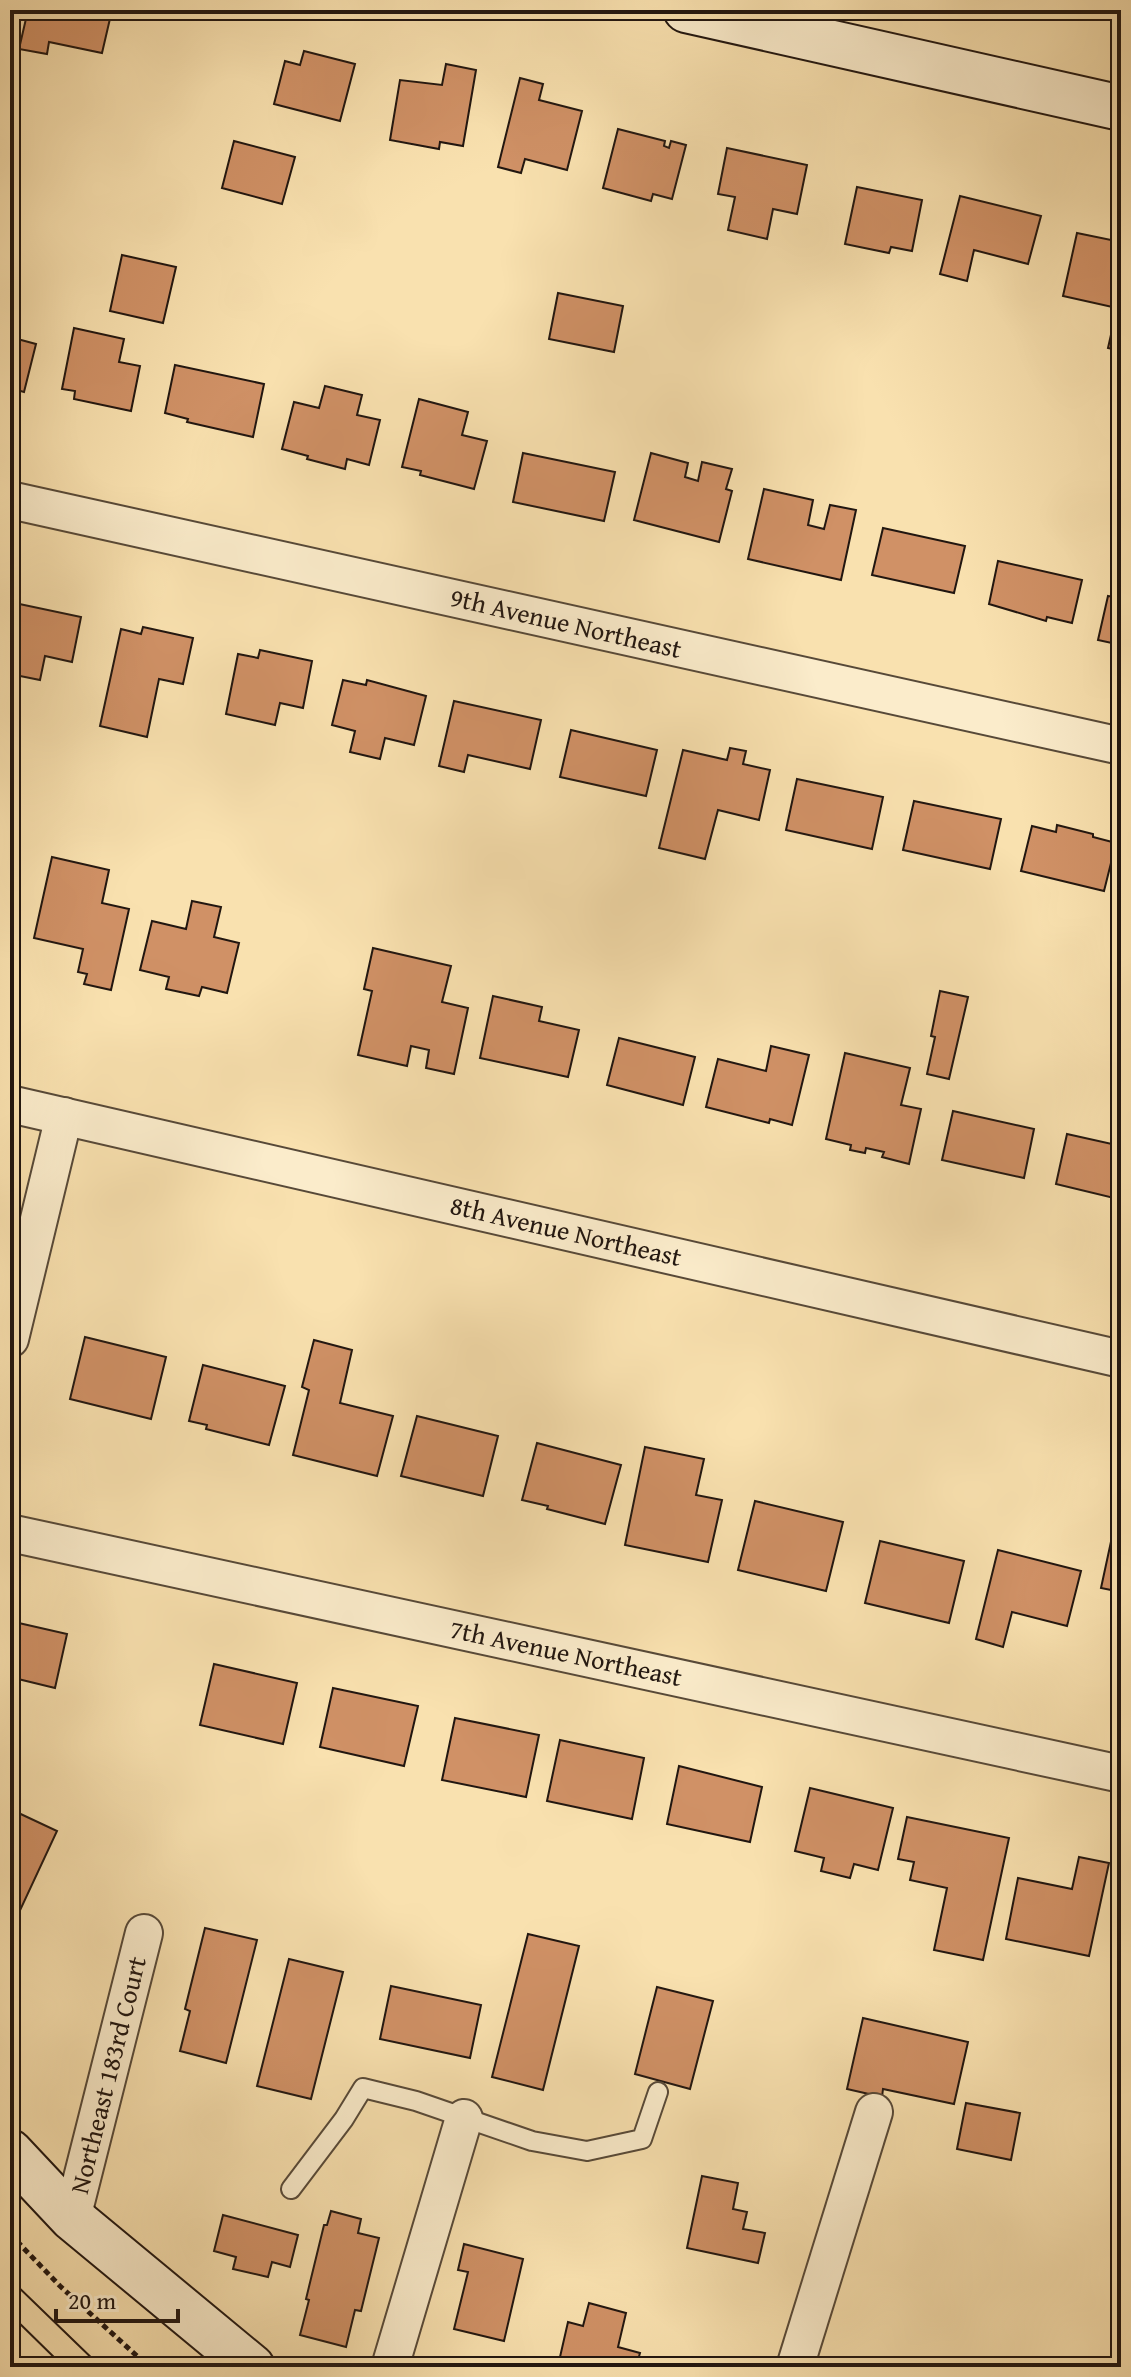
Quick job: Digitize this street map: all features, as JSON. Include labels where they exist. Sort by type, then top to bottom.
[{"type":"street","points":[[686,10],[813,24],[1121,108]]},
{"type":"street","name":"9th Avenue Northeast","points":[[10,500],[1121,746]]},
{"type":"street","name":"8th Avenue Northeast","points":[[10,1104],[1121,1359]]},
{"type":"street","points":[[10,1339],[64,1116]]},
{"type":"street","name":"7th Avenue Northeast","points":[[10,1533],[1121,1774]]},
{"type":"street","name":"Northeast 183rd Court","points":[[72,2218],[144,1933]]},
{"type":"street","points":[[795,2367],[874,2112]]},
{"type":"street","points":[[390,2367],[464,2118]]},
{"type":"street","points":[[10,2152],[72,2218],[252,2367]]},
{"type":"lane","points":[[291,2189],[344,2119],[363,2088],[416,2101],[532,2141],[587,2151],[642,2139],[658,2092]]},
{"type":"path","points":[[10,2234],[60,2286],[149,2367]]},
{"type":"building","points":[[28,10],[112,10],[102,53],[49,42],[47,54],[19,49]]},
{"type":"building","points":[[304,51],[355,64],[340,121],[274,104],[285,61],[300,65]]},
{"type":"building","points":[[446,64],[476,70],[463,146],[440,142],[439,149],[390,140],[400,80],[442,85]]},
{"type":"building","points":[[520,78],[543,84],[539,100],[582,111],[567,170],[525,159],[521,173],[498,167]]},
{"type":"building","points":[[618,129],[665,141],[664,146],[669,148],[671,141],[686,145],[672,199],[653,194],[651,201],[603,188]]},
{"type":"building","points":[[234,141],[295,157],[282,204],[222,188]]},
{"type":"building","points":[[727,148],[807,165],[797,214],[773,209],[767,239],[728,230],[735,197],[718,194]]},
{"type":"building","points":[[857,187],[922,200],[912,251],[891,247],[889,253],[845,244]]},
{"type":"building","points":[[960,196],[1041,216],[1028,264],[974,250],[967,281],[940,274]]},
{"type":"building","points":[[1077,233],[1121,242],[1121,351],[1108,348],[1117,308],[1063,296]]},
{"type":"building","points":[[122,255],[176,267],[163,323],[110,311]]},
{"type":"building","points":[[558,293],[623,306],[614,352],[549,339]]},
{"type":"building","points":[[74,328],[124,339],[119,362],[140,366],[131,411],[74,399],[75,391],[62,389]]},
{"type":"building","points":[[10,337],[36,344],[24,392],[10,388]]},
{"type":"building","points":[[175,365],[264,384],[253,437],[187,422],[188,419],[165,413]]},
{"type":"building","points":[[325,386],[362,395],[357,415],[380,420],[369,465],[347,459],[345,469],[282,449],[294,402],[319,408]]},
{"type":"building","points":[[419,399],[468,412],[462,435],[487,441],[474,489],[402,467]]},
{"type":"building","points":[[523,453],[615,472],[604,521],[513,502]]},
{"type":"building","points":[[651,453],[688,463],[685,477],[698,481],[702,462],[732,469],[726,489],[732,491],[719,542],[634,520]]},
{"type":"building","points":[[764,489],[813,500],[808,525],[824,529],[830,505],[856,510],[841,580],[748,559]]},
{"type":"building","points":[[883,528],[965,546],[954,593],[872,575]]},
{"type":"building","points":[[998,561],[1082,580],[1072,623],[1047,617],[1046,621],[989,604]]},
{"type":"building","points":[[1108,596],[1121,598],[1121,645],[1098,640]]},
{"type":"building","points":[[10,602],[81,617],[72,662],[45,656],[40,680],[10,674]]},
{"type":"building","points":[[143,627],[193,638],[183,684],[159,679],[147,737],[100,726],[121,629],[141,634]]},
{"type":"building","points":[[260,650],[312,661],[303,708],[280,703],[275,725],[226,714],[238,654],[258,658]]},
{"type":"building","points":[[343,680],[366,685],[367,680],[426,696],[414,745],[385,738],[380,759],[350,752],[355,731],[332,725]]},
{"type":"building","points":[[454,701],[541,720],[530,769],[468,755],[464,772],[439,766]]},
{"type":"building","points":[[571,730],[657,750],[646,796],[560,777]]},
{"type":"building","points":[[730,748],[746,751],[743,764],[770,770],[759,820],[718,810],[705,859],[659,848],[683,750],[727,760]]},
{"type":"building","points":[[797,779],[883,797],[872,849],[786,830]]},
{"type":"building","points":[[914,801],[1001,819],[990,869],[903,850]]},
{"type":"building","points":[[1057,825],[1116,843],[1104,891],[1021,871],[1032,826],[1056,832]]},
{"type":"building","points":[[52,857],[109,870],[102,903],[129,909],[111,990],[84,984],[87,974],[78,972],[83,949],[34,938]]},
{"type":"building","points":[[192,901],[221,907],[214,937],[239,943],[227,993],[202,987],[199,996],[166,989],[169,977],[140,970],[152,921],[186,929]]},
{"type":"building","points":[[373,948],[451,966],[442,1002],[468,1008],[454,1074],[426,1068],[429,1050],[411,1046],[407,1066],[358,1055],[372,991],[364,989]]},
{"type":"building","points":[[940,991],[968,997],[949,1079],[927,1074]]},
{"type":"building","points":[[493,996],[542,1007],[539,1021],[579,1030],[568,1077],[480,1058]]},
{"type":"building","points":[[619,1038],[695,1057],[683,1105],[607,1085]]},
{"type":"building","points":[[771,1046],[809,1055],[792,1125],[770,1119],[769,1123],[706,1107],[718,1059],[766,1071]]},
{"type":"building","points":[[845,1053],[910,1068],[901,1105],[921,1109],[909,1164],[882,1157],[884,1152],[866,1148],[865,1153],[850,1150],[851,1145],[826,1139]]},
{"type":"building","points":[[953,1111],[1034,1129],[1024,1178],[942,1160]]},
{"type":"building","points":[[1067,1134],[1121,1146],[1121,1197],[1118,1199],[1056,1184]]},
{"type":"building","points":[[85,1337],[166,1357],[151,1419],[70,1399]]},
{"type":"building","points":[[314,1340],[352,1350],[340,1403],[393,1416],[377,1476],[293,1455],[309,1390],[302,1387]]},
{"type":"building","points":[[203,1365],[285,1386],[269,1445],[206,1429],[207,1425],[189,1421]]},
{"type":"building","points":[[417,1416],[498,1436],[483,1496],[401,1476]]},
{"type":"building","points":[[537,1443],[621,1465],[605,1524],[522,1500]]},
{"type":"building","points":[[645,1447],[704,1459],[696,1495],[722,1500],[708,1562],[625,1545]]},
{"type":"building","points":[[755,1501],[843,1522],[826,1591],[738,1570]]},
{"type":"building","points":[[1115,1523],[1121,1524],[1121,1592],[1101,1588]]},
{"type":"building","points":[[880,1541],[964,1561],[949,1623],[865,1603]]},
{"type":"building","points":[[998,1550],[1081,1571],[1067,1626],[1012,1612],[1003,1647],[976,1639]]},
{"type":"building","points":[[10,1621],[67,1634],[55,1688],[18,1679],[10,1712]]},
{"type":"building","points":[[214,1664],[297,1683],[283,1744],[200,1725]]},
{"type":"building","points":[[333,1688],[418,1706],[404,1766],[320,1747]]},
{"type":"building","points":[[455,1718],[539,1735],[526,1797],[442,1780]]},
{"type":"building","points":[[560,1740],[644,1758],[632,1819],[547,1801]]},
{"type":"building","points":[[679,1766],[762,1787],[750,1842],[667,1824]]},
{"type":"building","points":[[810,1788],[893,1808],[878,1870],[854,1864],[850,1878],[821,1871],[824,1858],[795,1851]]},
{"type":"building","points":[[10,1809],[57,1831],[16,1919],[10,1916]]},
{"type":"building","points":[[907,1817],[1009,1838],[983,1960],[934,1950],[947,1888],[910,1880],[914,1862],[898,1859]]},
{"type":"building","points":[[1079,1857],[1109,1863],[1089,1956],[1006,1939],[1018,1878],[1072,1889]]},
{"type":"building","points":[[205,1928],[257,1940],[226,2063],[180,2051],[190,2011],[185,2009]]},
{"type":"building","points":[[528,1934],[579,1946],[543,2090],[492,2077]]},
{"type":"building","points":[[289,1959],[343,1972],[311,2099],[257,2086]]},
{"type":"building","points":[[391,1986],[481,2005],[470,2058],[380,2039]]},
{"type":"building","points":[[657,1987],[713,2001],[690,2089],[635,2074]]},
{"type":"building","points":[[863,2018],[968,2042],[954,2104],[883,2089],[882,2097],[847,2089]]},
{"type":"building","points":[[966,2103],[1020,2113],[1011,2160],[957,2149]]},
{"type":"building","points":[[702,2176],[738,2183],[733,2209],[747,2212],[743,2229],[765,2233],[758,2263],[687,2248]]},
{"type":"building","points":[[331,2211],[361,2219],[358,2233],[379,2238],[361,2311],[355,2310],[346,2347],[300,2335],[324,2225],[327,2225]]},
{"type":"building","points":[[223,2215],[298,2235],[290,2267],[272,2262],[268,2277],[233,2269],[236,2257],[214,2251]]},
{"type":"building","points":[[464,2244],[523,2259],[504,2341],[454,2329],[468,2272],[458,2270]]},
{"type":"building","points":[[589,2303],[626,2313],[618,2347],[640,2353],[636,2367],[579,2367],[580,2362],[560,2357],[568,2322],[583,2326]]},
{"type":"tram line","points":[[10,2279],[101,2367]]},
{"type":"tram line","points":[[10,2314],[64,2367]]}]
